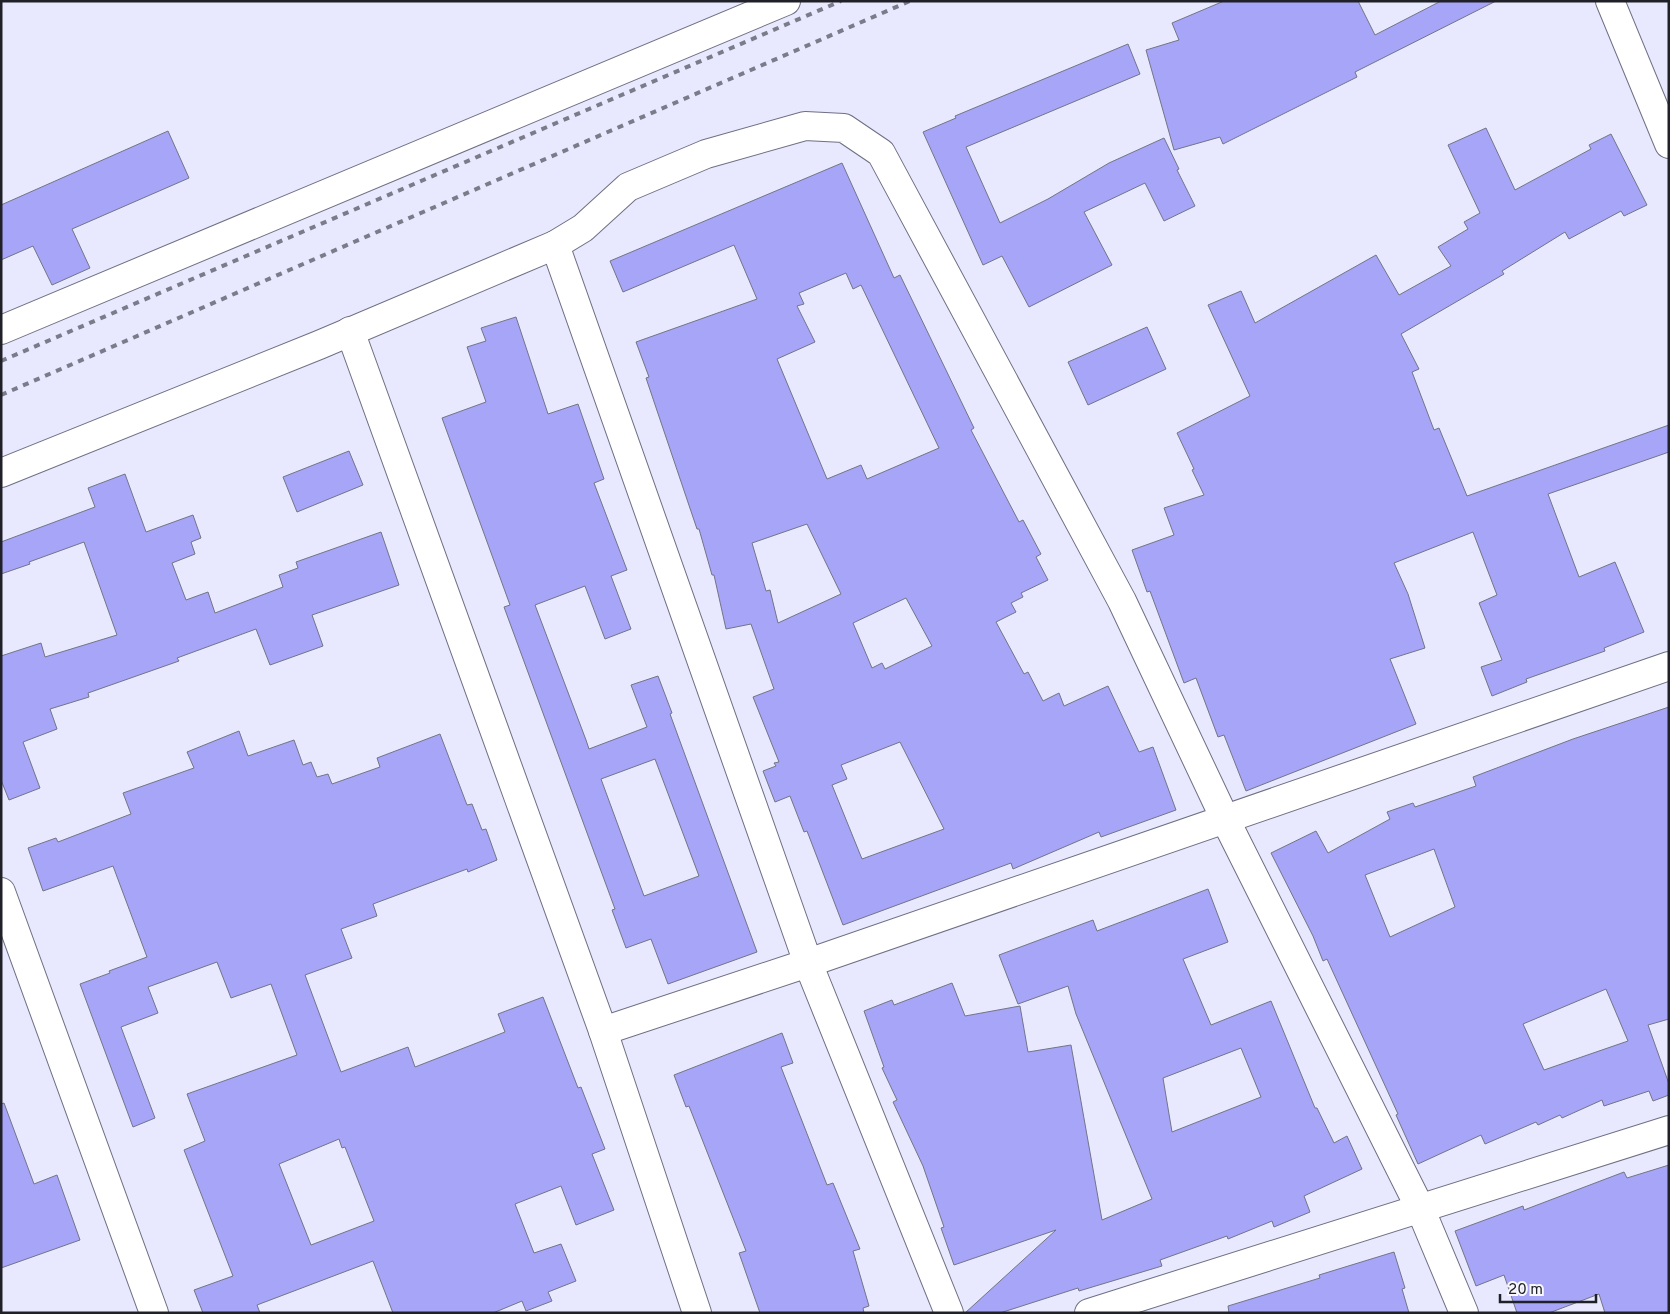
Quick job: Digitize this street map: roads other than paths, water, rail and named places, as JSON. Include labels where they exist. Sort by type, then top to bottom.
[{"type":"street","points":[[1,330],[786,1]]},
{"type":"street","points":[[1610,1],[1669,144]]},
{"type":"street","points":[[1,473],[319,346],[350,331],[555,245],[583,228],[628,188],[706,154],[806,126],[844,128],[881,152],[1122,601],[1225,820],[1420,1208],[1464,1313]]},
{"type":"street","points":[[555,245],[808,963],[948,1313]]},
{"type":"street","points":[[350,331],[603,1031],[698,1313]]},
{"type":"street","points":[[603,1031],[808,963],[1669,666]]},
{"type":"street","points":[[1,892],[154,1313]]},
{"type":"street","points":[[1089,1313],[1669,1130]]},
{"type":"railway","points":[[1,361],[841,1]]},
{"type":"railway","points":[[1,395],[910,1]]}]
